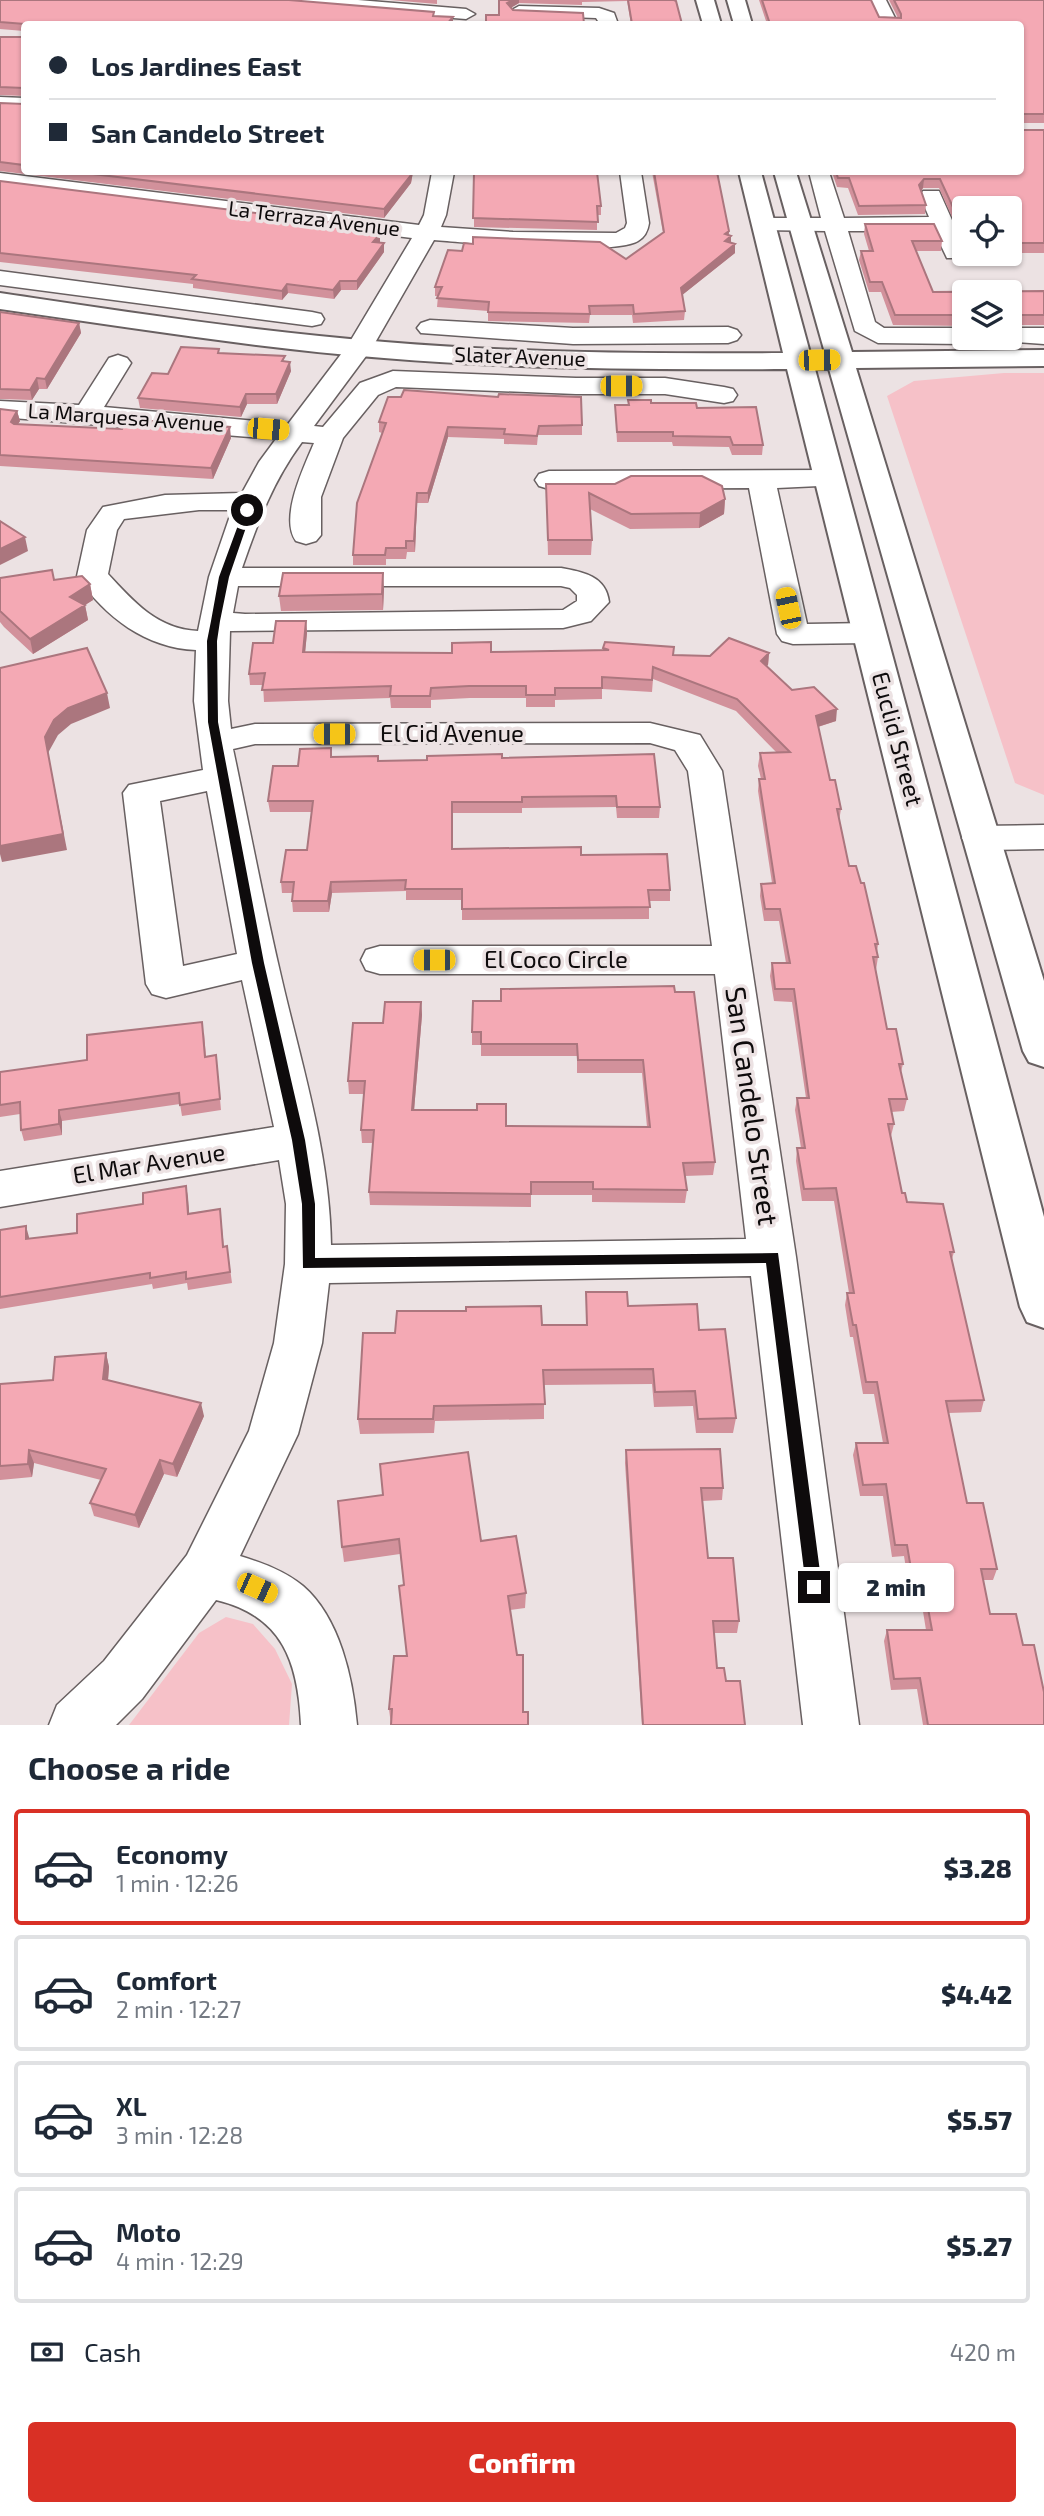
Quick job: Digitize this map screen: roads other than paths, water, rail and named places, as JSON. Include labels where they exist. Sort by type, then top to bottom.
[{"type":"main road","points":[[705,0],[711,21]]},
{"type":"main road","points":[[736,0],[742,21]]},
{"type":"main road","name":"Euclid Street","points":[[751,175],[1044,1307]]},
{"type":"main road","name":"Euclid Street","points":[[786,175],[838,360],[1044,1051]]},
{"type":"main road","name":"Slater Avenue","points":[[0,301],[217,332],[438,354],[574,348],[799,360],[1044,358]]},
{"type":"main road","points":[[870,633],[919,633]]},
{"type":"street","points":[[290,0],[466,13]]},
{"type":"street","points":[[877,0],[888,21]]},
{"type":"street","points":[[519,11],[599,13],[608,17],[609,21]]},
{"type":"street","points":[[0,103],[21,104]]},
{"type":"street","points":[[306,535],[312,434],[427,233],[435,215],[442,175]]},
{"type":"street","name":"La Terraza Avenue","points":[[0,180],[427,233],[576,241],[616,240],[629,237],[636,231],[638,223],[631,175]]},
{"type":"street","points":[[820,175],[864,326],[878,335],[952,335]]},
{"type":"street","points":[[931,196],[952,248]]},
{"type":"street","points":[[764,225],[943,224]]},
{"type":"street","points":[[0,278],[312,319]]},
{"type":"street","points":[[430,328],[574,348],[727,335]]},
{"type":"street","points":[[1022,336],[1044,336]]},
{"type":"street","points":[[86,414],[118,363]]},
{"type":"street","points":[[77,1725],[124,1680],[205,1573],[273,1434],[298,1343],[308,1264],[308,1204],[298,1140],[258,963],[218,760],[211,701],[214,631],[224,577],[236,536],[252,502],[273,462],[369,389],[393,379],[576,386],[665,386],[724,394]]},
{"type":"street","name":"La Marquesa Avenue","points":[[0,409],[312,434]]},
{"type":"street","points":[[761,479],[793,634],[870,633]]},
{"type":"street","points":[[549,480],[830,479]]},
{"type":"street","points":[[224,577],[561,577],[580,581],[592,592],[593,602],[587,611],[576,617],[563,619],[245,623],[185,641],[142,626],[92,576],[102,530],[113,513],[139,506],[192,499],[252,502]]},
{"type":"street","name":"El Cid Avenue","points":[[218,760],[255,734],[650,733],[688,743]]},
{"type":"street","name":"San Candelo Street","points":[[688,743],[705,771],[733,960],[831,1725]]},
{"type":"street","points":[[218,760],[141,793],[166,984],[258,963]]},
{"type":"street","points":[[980,838],[1044,837]]},
{"type":"street","name":"El Coco Circle","points":[[380,960],[733,960]]},
{"type":"street","name":"El Mar Avenue","points":[[0,1189],[298,1140]]},
{"type":"street","points":[[308,1264],[773,1257]]},
{"type":"street","points":[[205,1573],[240,1581],[274,1596],[299,1623],[320,1661],[328,1700],[329,1725]]}]
